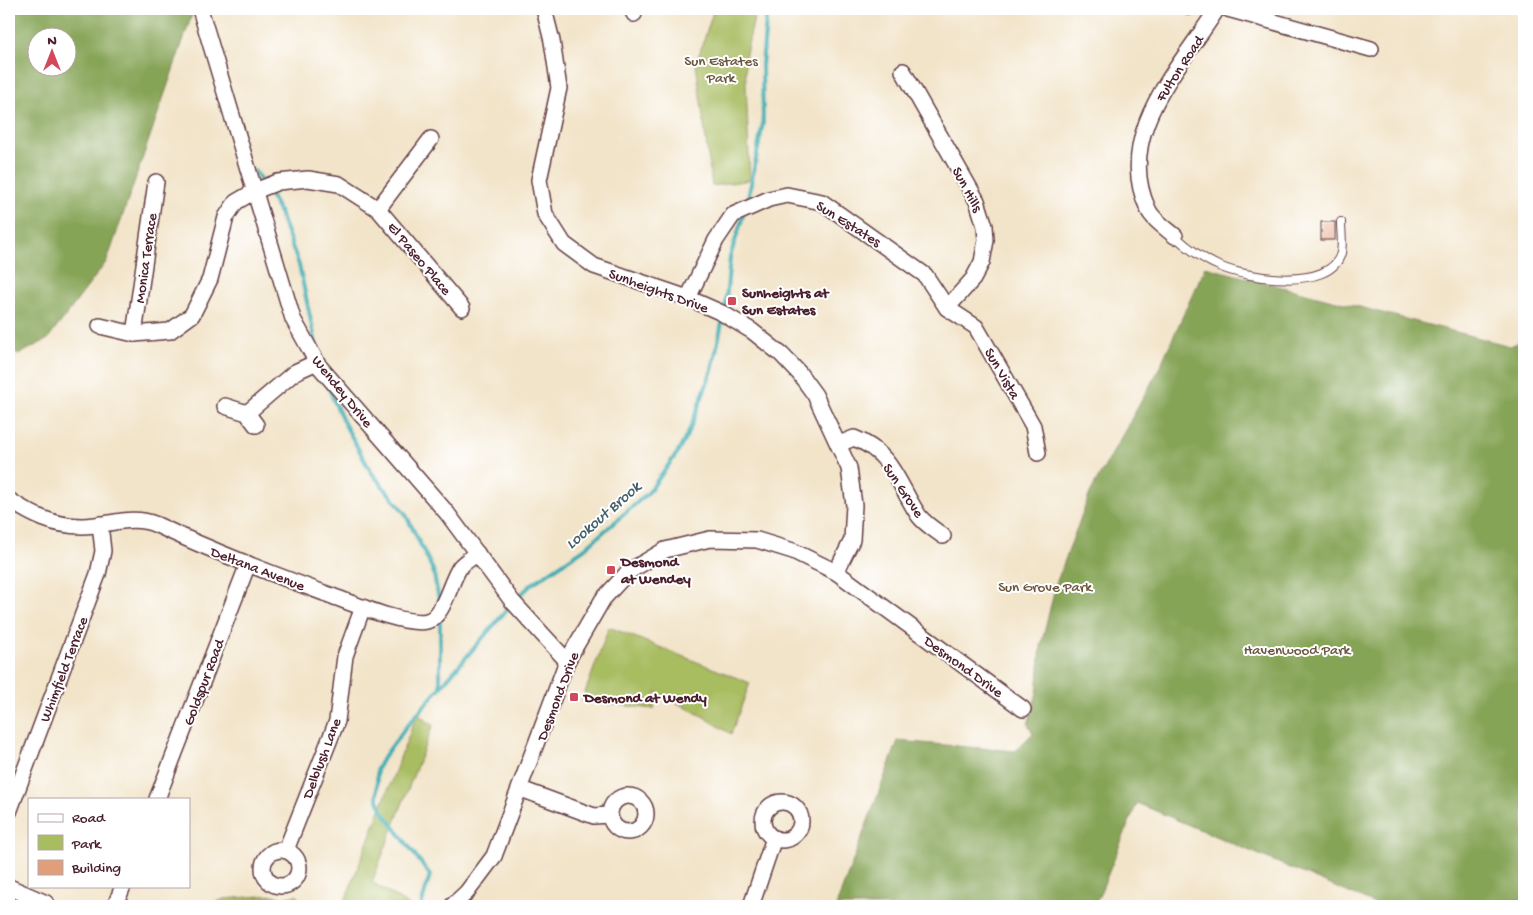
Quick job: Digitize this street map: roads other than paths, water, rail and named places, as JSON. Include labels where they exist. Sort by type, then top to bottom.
[{"type":"street","name":"Wendey Drive","points":[[200,9],[294,319],[317,362],[448,513],[530,622],[567,661]]},
{"type":"street","name":"Sunheights Drive","points":[[544,9],[552,41],[559,88],[539,180],[545,214],[564,244],[594,266],[688,298],[722,313],[752,331],[782,355],[815,395],[849,468],[854,505],[852,540],[836,572]]},
{"type":"street","name":"Fulton Road","points":[[1175,236],[1148,211],[1138,175],[1139,143],[1158,94],[1217,9]]},
{"type":"street","points":[[1228,9],[1371,49]]},
{"type":"street","name":"Sun Hills","points":[[903,71],[977,202],[985,226],[986,240],[982,262],[973,280],[948,308]]},
{"type":"street","name":"El Paseo Place","points":[[378,209],[431,139]]},
{"type":"street","name":"El Paseo Place","points":[[255,191],[278,182],[308,178],[339,184],[378,209],[462,308]]},
{"type":"street","name":"Monica Terrace","points":[[134,334],[156,182]]},
{"type":"street","points":[[100,326],[134,334],[170,331],[192,315],[210,279],[226,217],[236,202],[255,191]]},
{"type":"street","name":"Sun Estates","points":[[688,298],[716,240],[733,215],[769,198],[787,196],[822,202],[848,219],[926,275],[948,308]]},
{"type":"street","name":"Sun Vista","points":[[948,308],[976,327],[1033,426],[1038,453]]},
{"type":"street","points":[[225,406],[252,419],[295,372],[317,362]]},
{"type":"street","name":"Sun Grove","points":[[839,444],[854,438],[871,445],[896,474],[920,518],[943,536]]},
{"type":"street","name":"Deltana Avenue","points":[[9,500],[33,515],[51,522],[72,526],[120,520],[145,521],[248,564],[363,607],[414,621],[428,621],[436,616],[461,566],[477,553]]},
{"type":"street","name":"Whimfield Terrace","points":[[9,812],[98,574],[103,551],[100,524]]},
{"type":"street","name":"Desmond Drive","points":[[453,906],[467,892],[494,856],[567,661],[603,599],[628,572],[665,550],[710,539],[757,540],[793,551],[836,572],[1023,710]]},
{"type":"street","name":"Goldspur Road","points":[[158,798],[248,564]]},
{"type":"street","name":"Delblush Lane","points":[[286,850],[337,721],[345,656],[363,607]]},
{"type":"street","points":[[520,789],[594,816],[609,814]]},
{"type":"street","points":[[751,906],[774,838]]},
{"type":"street","points":[[9,888],[48,905]]},
{"type":"street","points":[[115,906],[123,888]]},
{"type":"lane","points":[[1175,236],[1194,253],[1234,271],[1272,278],[1313,277],[1327,270],[1341,254],[1341,222]]},
{"type":"waterway","name":"Lookout Brook","points":[[747,204],[763,123],[762,65],[767,9]]},
{"type":"waterway","points":[[221,104],[227,122]]},
{"type":"waterway","points":[[255,171],[263,184]]},
{"type":"waterway","points":[[267,190],[279,211],[299,265],[317,349]]},
{"type":"waterway","name":"Lookout Brook","points":[[725,311],[730,257],[743,216]]},
{"type":"waterway","name":"Lookout Brook","points":[[516,599],[532,584],[584,549],[648,493],[678,452],[690,429],[712,370],[723,318]]},
{"type":"waterway","points":[[327,385],[343,421],[371,472],[405,513],[433,570],[439,600]]},
{"type":"waterway","name":"Lookout Brook","points":[[421,906],[430,875],[383,812],[377,797],[377,769],[407,726],[511,605]]},
{"type":"waterway","points":[[440,617],[440,687]]},
{"type":"place","name":"Sunheights at Sun Estates","points":[[732,301]]},
{"type":"place","name":"Desmond at Wendey","points":[[611,570]]},
{"type":"place","name":"Desmond at Wendy","points":[[574,697]]},
{"type":"park label","name":"Sun Estates Park","points":[[721,68]]},
{"type":"park label","name":"Sun Grove Park","points":[[1045,586]]},
{"type":"park label","name":"Havenwood Park","points":[[1297,649]]}]
